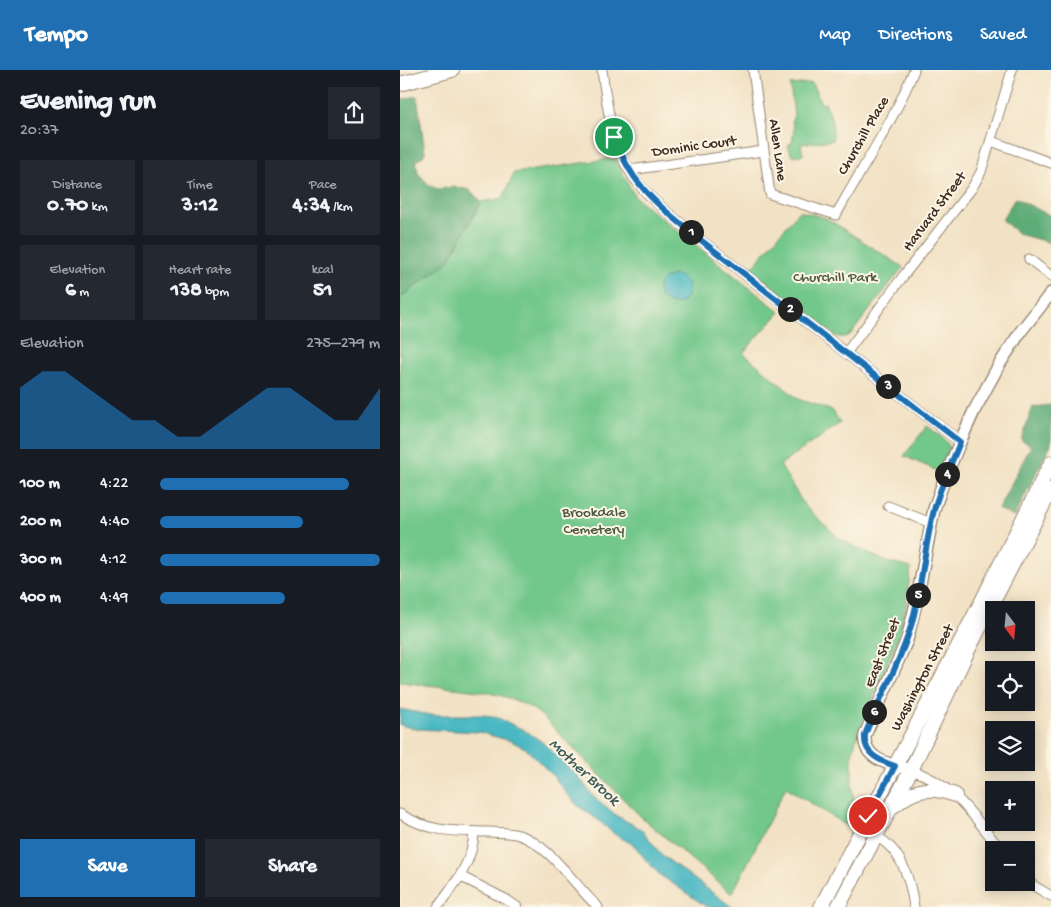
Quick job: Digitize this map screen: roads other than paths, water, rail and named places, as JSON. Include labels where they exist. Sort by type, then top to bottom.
[{"type":"main road","points":[[407,78],[452,70]]},
{"type":"main road","name":"Washington Street","points":[[821,907],[983,599],[1051,463]]},
{"type":"main road","name":"Washington Street","points":[[838,907],[911,770],[968,650],[1051,490]]},
{"type":"main road","points":[[891,809],[906,796],[921,790],[938,790],[955,795]]},
{"type":"street","points":[[602,70],[610,123],[618,149],[642,188],[693,234],[960,442]]},
{"type":"street","name":"Allen Lane","points":[[753,70],[770,194],[836,215]]},
{"type":"street","name":"Churchill Place","points":[[836,215],[895,112],[914,70]]},
{"type":"street","name":"Harvard Street","points":[[846,353],[972,188],[981,172],[1012,70]]},
{"type":"street","points":[[991,141],[1051,163]]},
{"type":"street","name":"Dominic Court","points":[[630,170],[763,151]]},
{"type":"street","points":[[1029,259],[1051,276]]},
{"type":"street","name":"East Street","points":[[895,766],[877,758],[866,747],[864,740],[907,640],[917,599],[931,523],[939,495],[974,411],[999,365],[1021,331],[1051,293]]},
{"type":"street","points":[[888,506],[931,523]]},
{"type":"street","points":[[895,766],[929,777],[947,788],[993,841]]},
{"type":"street","points":[[400,814],[412,822],[436,830],[509,833],[529,839],[553,859],[598,907]]},
{"type":"street","points":[[862,828],[889,846],[900,860],[914,907]]},
{"type":"street","points":[[438,907],[465,867],[472,847],[474,832]]},
{"type":"street","points":[[460,876],[517,907]]},
{"type":"street","points":[[1035,887],[1051,896]]},
{"type":"water","points":[[672,275],[683,278],[689,288],[686,298],[679,303],[665,300],[660,295],[658,288],[662,281]]},
{"type":"water","points":[[400,709],[430,715],[484,715],[498,718],[524,730],[541,741],[554,753],[578,776],[593,796],[617,816],[641,829],[663,856],[732,907],[707,907],[660,875],[634,845],[614,834],[578,806],[553,776],[525,748],[511,741],[478,732],[416,729],[400,725]]},
{"type":"park label","name":"Churchill Park","points":[[835,278]]},
{"type":"park label","name":"Brookdale Cemetery","points":[[594,522]]},
{"type":"water label","name":"Mother Brook","points":[[583,773]]}]
